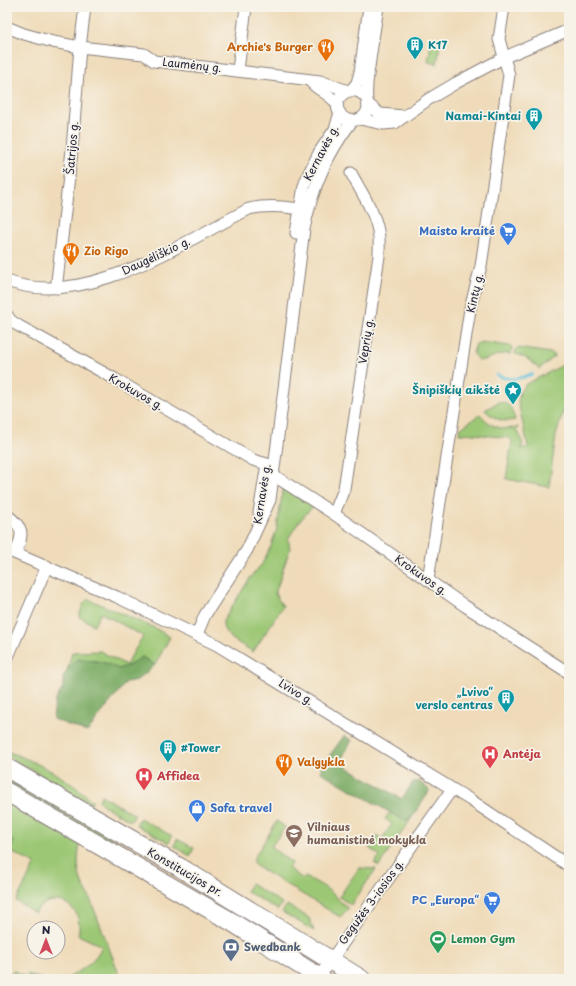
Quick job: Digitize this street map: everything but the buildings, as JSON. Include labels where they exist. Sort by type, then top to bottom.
[{"type":"main road","name":"Konstitucijos pr.","points":[[7,768],[181,868],[361,979]]},
{"type":"main road","name":"Konstitucijos pr.","points":[[7,792],[232,922],[321,978]]},
{"type":"street","name":"Šatrijos g.","points":[[57,288],[72,150],[80,46],[85,7]]},
{"type":"street","points":[[238,70],[246,7]]},
{"type":"street","name":"Kernavės g.","points":[[256,530],[267,464],[299,209],[308,174],[320,151],[335,129],[341,96],[357,83],[360,72],[369,7]]},
{"type":"street","name":"Kernavės g.","points":[[256,530],[270,500],[304,229],[309,204],[326,162],[339,139],[356,120],[366,112],[378,7]]},
{"type":"street","name":"Kintų g.","points":[[428,580],[470,309],[481,266],[505,106],[509,75],[499,39],[504,7]]},
{"type":"street","name":"Laumėnų g.","points":[[7,27],[24,34],[53,42],[144,54],[154,61],[320,81],[349,90]]},
{"type":"street","points":[[356,120],[388,124],[395,122],[456,83],[505,57],[569,30]]},
{"type":"street","name":"Laumėnų g.","points":[[310,81],[317,88],[331,96],[338,109]]},
{"type":"street","points":[[349,90],[360,92],[380,114],[404,116]]},
{"type":"street","name":"Kernavės g.","points":[[338,109],[345,118],[356,120]]},
{"type":"street","name":"Veprių g.","points":[[334,514],[344,489],[380,241],[374,218],[351,173]]},
{"type":"street","name":"Daugėliškio g.","points":[[8,284],[57,288],[82,285],[124,272],[249,209],[261,206],[276,206],[299,209]]},
{"type":"street","name":"Krokuvos g.","points":[[7,315],[11,321],[19,326],[115,379],[253,460],[267,464]]},
{"type":"street","name":"Krokuvos g.","points":[[273,475],[334,514],[465,606],[569,674]]},
{"type":"street","points":[[7,516],[17,523],[21,537],[11,551]]},
{"type":"street","points":[[197,634],[205,615],[247,550],[256,530]]},
{"type":"street","name":"Lvivo g.","points":[[11,551],[197,634],[239,657],[488,811],[569,866]]},
{"type":"street","points":[[7,659],[47,566]]},
{"type":"street","name":"Gegužės 3-iosios g.","points":[[321,978],[330,960],[452,789]]},
{"type":"green space","points":[[432,37],[435,37],[440,44],[437,64],[428,62]]},
{"type":"green space","points":[[481,342],[511,346],[511,354],[501,354],[485,360],[477,359],[473,352],[476,344]]},
{"type":"green space","points":[[518,348],[551,353],[555,355],[539,369],[522,356],[515,354],[516,349]]},
{"type":"green space","points":[[569,362],[569,392],[556,436],[549,487],[506,479],[512,441],[509,438],[465,433],[459,434],[460,429],[480,414],[488,422],[497,427],[518,427],[516,431],[519,433],[523,444],[521,449],[528,447],[518,402],[520,392],[526,384]]},
{"type":"green space","points":[[498,402],[505,403],[510,407],[515,420],[499,420],[485,410]]},
{"type":"green space","points":[[283,488],[313,506],[298,523],[288,539],[290,548],[275,594],[283,606],[253,652],[229,636],[223,627],[223,621],[250,578],[262,564],[271,546],[277,528]]},
{"type":"green space","points":[[88,599],[155,628],[170,637],[155,665],[142,657],[130,665],[118,669],[103,662],[77,659],[68,668],[72,652],[100,651],[126,665],[143,636],[101,613],[94,625],[79,617],[83,604]]},
{"type":"green space","points":[[142,657],[155,665],[137,680],[126,682],[87,732],[53,719],[55,701],[63,688],[63,678],[68,668],[77,659],[103,662],[119,669],[130,665]]},
{"type":"green space","points":[[344,736],[352,740],[342,758],[342,764],[402,799],[413,782],[419,781],[428,789],[429,791],[427,795],[411,819],[403,820],[321,772],[321,767]]},
{"type":"green space","points":[[9,752],[54,772],[75,786],[93,802],[91,804],[7,756]]},
{"type":"green space","points":[[7,779],[147,858],[145,862],[7,784]]},
{"type":"green space","points":[[101,795],[135,815],[130,821],[104,806],[99,801]]},
{"type":"green space","points":[[7,803],[80,844],[78,865],[82,884],[89,896],[121,979],[66,979],[87,966],[96,957],[102,946],[78,935],[79,924],[77,915],[66,903],[58,901],[50,902],[42,906],[35,913],[16,901],[35,864],[9,851],[14,842],[7,838]]},
{"type":"green space","points":[[390,812],[407,821],[411,819],[379,866],[374,863],[380,856],[369,848],[377,836],[382,839],[392,824],[385,819]]},
{"type":"green space","points":[[140,818],[172,836],[169,843],[136,825]]},
{"type":"green space","points":[[277,821],[285,827],[271,847],[292,863],[288,868],[303,879],[305,877],[324,887],[346,906],[348,909],[340,917],[254,865],[254,858]]},
{"type":"green space","points":[[177,839],[194,848],[190,856],[174,846]]},
{"type":"green space","points":[[359,868],[376,869],[351,905],[339,897]]},
{"type":"green space","points":[[251,884],[282,903],[278,910],[246,891]]},
{"type":"green space","points":[[287,905],[309,918],[314,931],[282,912]]},
{"type":"green space","points":[[13,970],[26,977],[28,974],[41,979],[7,979],[7,972],[11,974]]},
{"type":"waterway","points":[[497,375],[514,379],[532,374]]},
{"type":"place","name":"K17","points":[[415,60]]},
{"type":"place","name":"Archie's Burger","points":[[326,62]]},
{"type":"place","name":"Namai-Kintai","points":[[534,131]]},
{"type":"place","name":"Maisto kraitė","points":[[508,246]]},
{"type":"place","name":"Zio Rigo","points":[[71,266]]},
{"type":"place","name":"Šnipiškių aikštė","points":[[513,405]]},
{"type":"place","name":"„Lvivo“ verslo centras","points":[[506,713]]},
{"type":"place","name":"#Tower","points":[[168,763]]},
{"type":"place","name":"Antėja","points":[[490,769]]},
{"type":"place","name":"Valgykla","points":[[284,777]]},
{"type":"place","name":"Affidea","points":[[144,791]]},
{"type":"place","name":"Sofa travel","points":[[197,823]]},
{"type":"place","name":"Vilniaus humanistinė mokykla","points":[[294,848]]},
{"type":"place","name":"PC „Europa“","points":[[492,915]]},
{"type":"place","name":"Lemon Gym","points":[[438,954]]},
{"type":"place","name":"Swedbank","points":[[231,962]]}]
